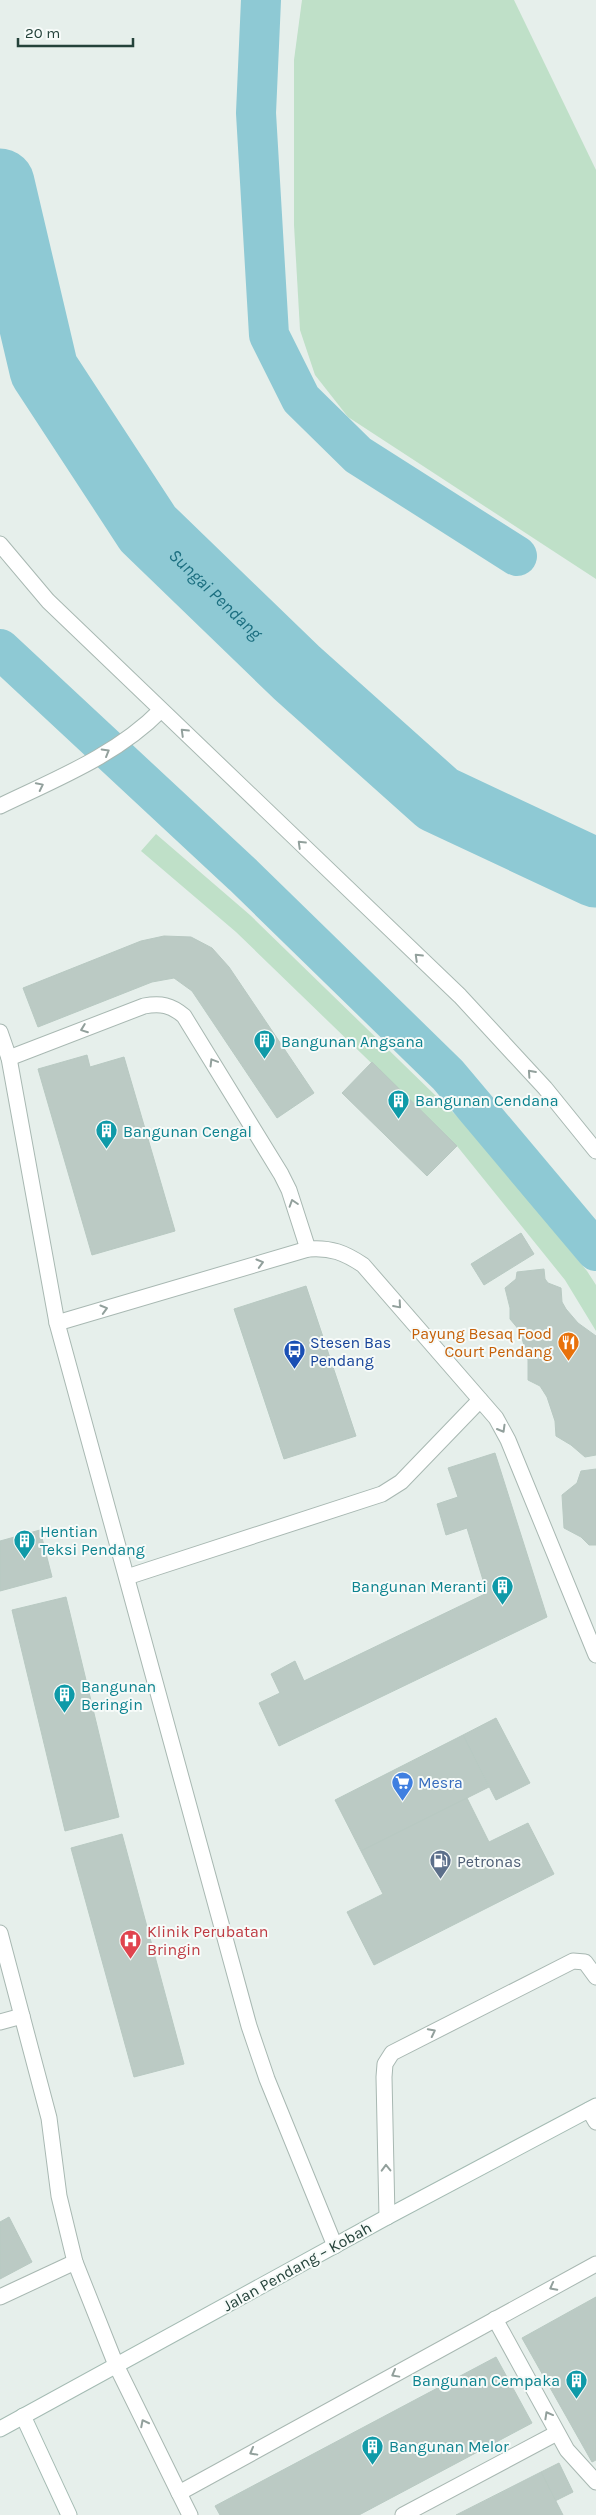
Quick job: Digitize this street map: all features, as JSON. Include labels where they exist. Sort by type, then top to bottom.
[{"type":"street","points":[[0,544],[48,602],[460,996],[545,1088],[596,1151]]},
{"type":"street","points":[[0,806],[81,766],[131,738],[161,710]]},
{"type":"street","points":[[9,1058],[144,1006],[165,1004],[176,1008],[184,1016],[281,1174],[289,1190],[308,1249]]},
{"type":"street","points":[[0,1032],[9,1058],[58,1323],[249,2026],[268,2079],[335,2246]]},
{"type":"street","points":[[58,1323],[308,1249],[335,1250],[363,1266],[496,1418],[508,1440],[596,1655]]},
{"type":"street","points":[[127,1577],[382,1494],[401,1482],[480,1400]]},
{"type":"street","points":[[0,1933],[49,2118],[59,2196],[75,2262],[116,2365],[190,2515]]},
{"type":"street","points":[[387,2217],[384,2077],[385,2064],[392,2053],[573,1960],[585,1962],[596,1977]]},
{"type":"street","points":[[0,2022],[22,2016]]},
{"type":"street","name":"Jalan Pendang – Kobah","points":[[0,2429],[387,2217],[594,2113]]},
{"type":"street","points":[[0,2297],[75,2262]]},
{"type":"street","points":[[179,2493],[596,2264]]},
{"type":"street","points":[[495,2318],[567,2450],[596,2482]]},
{"type":"street","points":[[23,2416],[69,2515]]},
{"type":"street","points":[[403,2515],[557,2433]]},
{"type":"green space","points":[[302,0],[514,0],[596,170],[596,579],[348,417],[315,375],[300,330],[294,225],[294,60]]},
{"type":"green space","points":[[156,834],[250,915],[473,1132],[587,1271],[596,1285],[596,1331],[565,1280],[457,1146],[236,932],[141,851]]},
{"type":"building","name":"Bangunan Angsana","points":[[164,936],[191,937],[212,948],[229,967],[314,1093],[277,1118],[192,991],[174,978],[152,982],[38,1027],[23,988],[141,941]]},
{"type":"building","name":"Bangunan Cengal","points":[[87,1055],[90,1067],[124,1057],[175,1231],[92,1255],[38,1069]]},
{"type":"building","name":"Bangunan Cendana","points":[[372,1062],[457,1146],[427,1176],[342,1093]]},
{"type":"building","points":[[521,1233],[534,1254],[484,1285],[471,1264]]},
{"type":"building","points":[[544,1269],[545,1279],[548,1283],[561,1288],[562,1302],[566,1309],[578,1323],[596,1336],[596,1455],[585,1457],[571,1445],[556,1436],[555,1421],[547,1397],[540,1386],[528,1380],[528,1360],[520,1331],[510,1319],[510,1308],[505,1288],[516,1279],[517,1272]]},
{"type":"building","name":"Stesen Bas Pendang","points":[[306,1286],[356,1436],[284,1459],[234,1309]]},
{"type":"building","name":"Bangunan Meranti","points":[[495,1453],[547,1617],[279,1746],[259,1703],[280,1693],[271,1674],[295,1661],[304,1681],[487,1593],[467,1528],[446,1535],[437,1504],[458,1497],[448,1468]]},
{"type":"building","points":[[596,1469],[596,1545],[589,1545],[581,1537],[564,1528],[562,1495],[577,1483],[581,1471]]},
{"type":"building","name":"Hentian Teksi Pendang","points":[[40,1530],[52,1577],[0,1591],[0,1541]]},
{"type":"building","name":"Bangunan Beringin","points":[[66,1597],[119,1817],[65,1831],[12,1610]]},
{"type":"building","points":[[496,1718],[530,1783],[496,1800],[463,1735]]},
{"type":"building","points":[[463,1735],[489,1787],[361,1851],[335,1800]]},
{"type":"building","points":[[467,1798],[489,1842],[528,1823],[554,1874],[374,1965],[347,1912],[383,1894],[361,1851]]},
{"type":"building","points":[[122,1834],[184,2064],[134,2077],[71,1848]]},
{"type":"building","points":[[9,2217],[32,2262],[0,2279],[0,2222]]},
{"type":"building","name":"Bangunan Cempaka","points":[[596,2297],[596,2460],[592,2462],[522,2338]]},
{"type":"building","name":"Bangunan Melor","points":[[496,2357],[532,2423],[359,2515],[220,2515],[215,2506]]},
{"type":"building","points":[[559,2463],[573,2492],[555,2501],[541,2472]]},
{"type":"building","points":[[541,2472],[563,2515],[456,2515]]},
{"type":"waterway","points":[[261,0],[256,113],[269,335],[301,399],[358,455],[517,556]]},
{"type":"waterway","name":"Sungai Pendang","points":[[0,183],[44,370],[148,529],[297,673],[438,799],[596,873]]},
{"type":"waterway","points":[[0,649],[243,875],[448,1075],[596,1251]]},
{"type":"place","name":"Bangunan Angsana","points":[[265,1060]]},
{"type":"place","name":"Bangunan Cendana","points":[[399,1119]]},
{"type":"place","name":"Bangunan Cengal","points":[[107,1150]]},
{"type":"place","name":"Payung Besaq Food Court Pendang","points":[[568,1361]]},
{"type":"place","name":"Stesen Bas Pendang","points":[[294,1370]]},
{"type":"place","name":"Hentian Teksi Pendang","points":[[24,1559]]},
{"type":"place","name":"Bangunan Meranti","points":[[503,1605]]},
{"type":"place","name":"Bangunan Beringin","points":[[65,1714]]},
{"type":"place","name":"Mesra","points":[[402,1801]]},
{"type":"place","name":"Petronas","points":[[441,1880]]},
{"type":"place","name":"Klinik Perubatan Bringin","points":[[131,1959]]},
{"type":"place","name":"Bangunan Cempaka","points":[[576,2399]]},
{"type":"place","name":"Bangunan Melor","points":[[373,2465]]}]
